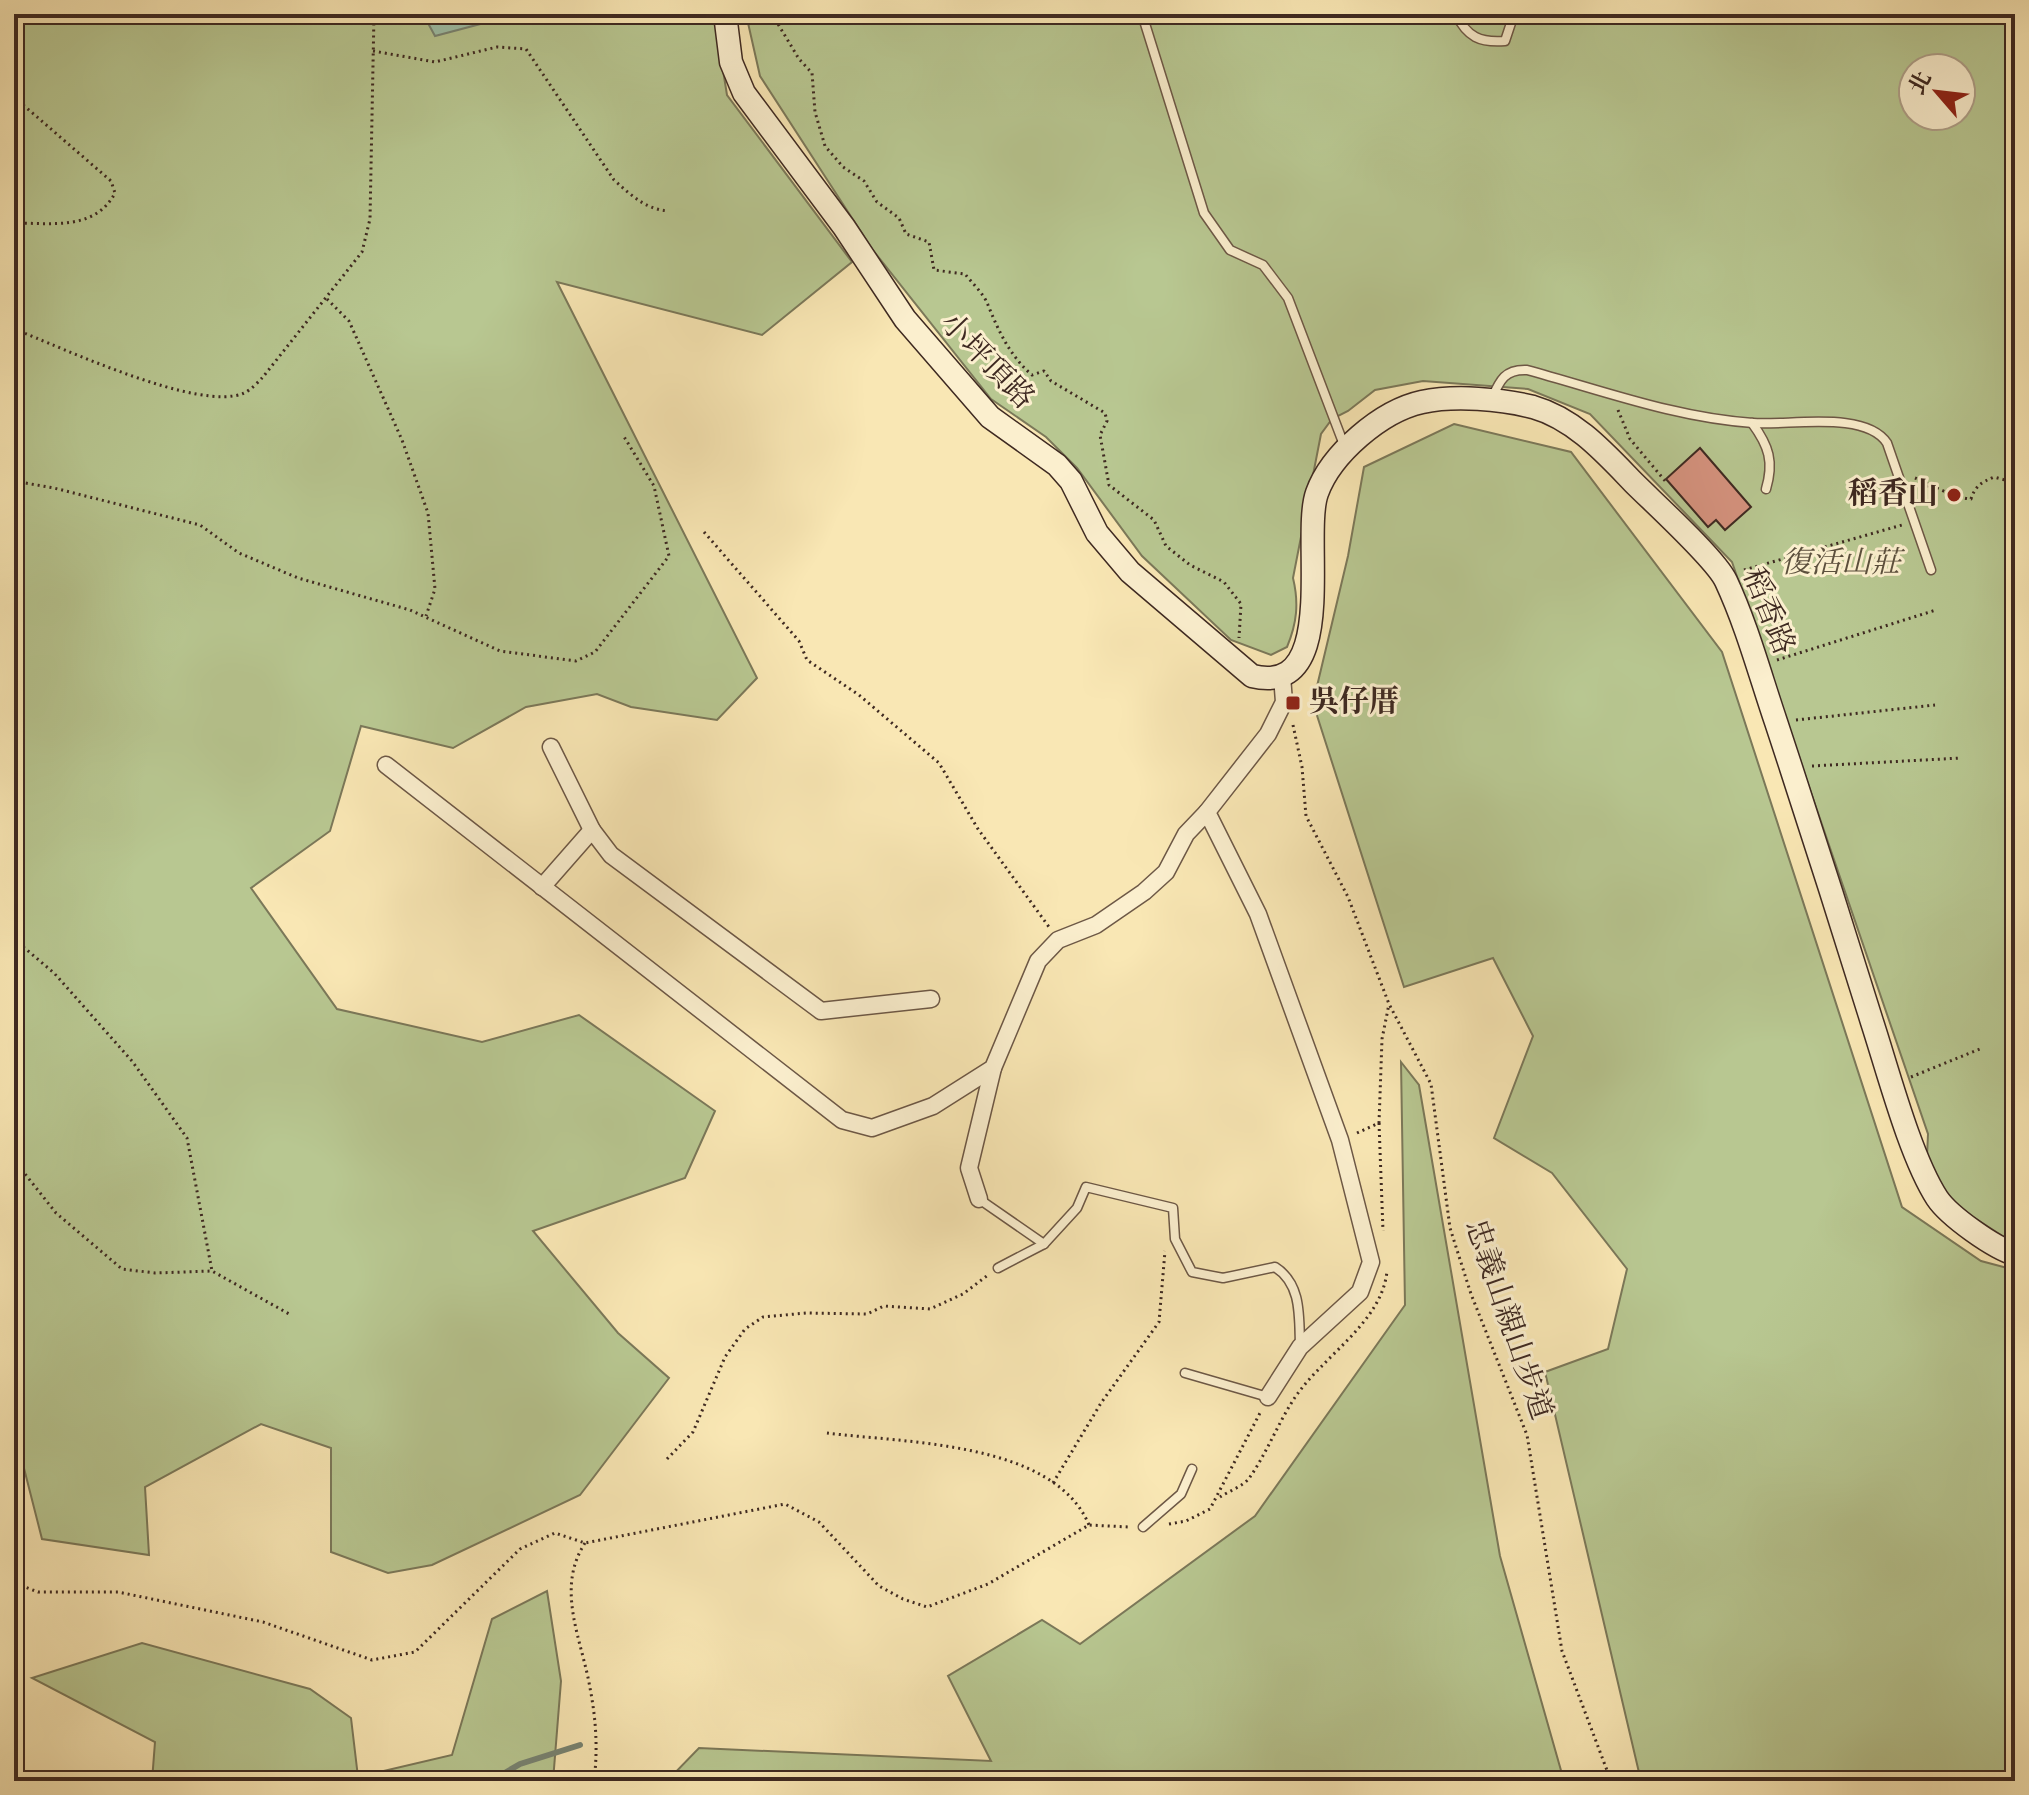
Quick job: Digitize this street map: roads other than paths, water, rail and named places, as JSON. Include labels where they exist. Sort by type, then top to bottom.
[{"type":"street","name":"小坪頂路","points":[[725,14],[731,62],[744,93],[844,227],[905,319],[990,417],[1057,465],[1071,481],[1097,533],[1130,572],[1252,676],[1267,680],[1282,676]]},
{"type":"street","name":"稻香路","points":[[1282,676],[1299,659],[1312,625],[1312,519],[1316,494],[1327,472],[1364,433],[1421,402],[1491,401],[1536,408],[1581,432],[1725,577],[1792,767],[1893,1084],[1928,1182],[1940,1202],[1954,1216],[2015,1254]]},
{"type":"street","points":[[979,1199],[969,1168],[993,1068],[1038,961],[1058,940],[1096,925],[1144,892],[1166,872],[1186,834],[1268,734],[1284,702],[1282,676]]},
{"type":"street","points":[[551,747],[592,830],[611,855],[821,1011],[931,999]]},
{"type":"street","points":[[386,765],[842,1120],[872,1128],[933,1106],[993,1068]]},
{"type":"street","points":[[1207,812],[1258,914],[1340,1140],[1371,1262],[1360,1292],[1300,1347],[1268,1397]]},
{"type":"street","points":[[542,887],[592,830]]},
{"type":"lane","points":[[1142,14],[1204,213],[1230,250],[1263,265],[1288,298],[1346,450]]},
{"type":"lane","points":[[1456,14],[1464,31],[1485,42],[1505,41],[1514,14]]},
{"type":"lane","points":[[1491,401],[1505,374],[1514,369],[1623,399],[1752,423],[1831,422],[1870,428],[1880,434],[1931,570]]},
{"type":"lane","points":[[1752,423],[1767,443],[1772,469],[1766,489]]},
{"type":"lane","points":[[998,1268],[1044,1244],[1077,1208],[1086,1187],[1173,1208],[1175,1239],[1192,1272],[1223,1278],[1275,1267],[1288,1276],[1298,1303],[1300,1347]]},
{"type":"lane","points":[[979,1199],[1044,1244]]},
{"type":"lane","points":[[1185,1373],[1268,1397]]},
{"type":"lane","points":[[1143,1527],[1181,1494],[1192,1469]]},
{"type":"waterway","points":[[491,1781],[520,1764],[580,1745]]},
{"type":"place","name":"稻香山","points":[[1954,495]]},
{"type":"place","name":"吳仔厝","points":[[1293,703]]},
{"type":"park label","name":"復活山莊","points":[[1841,564]]}]
